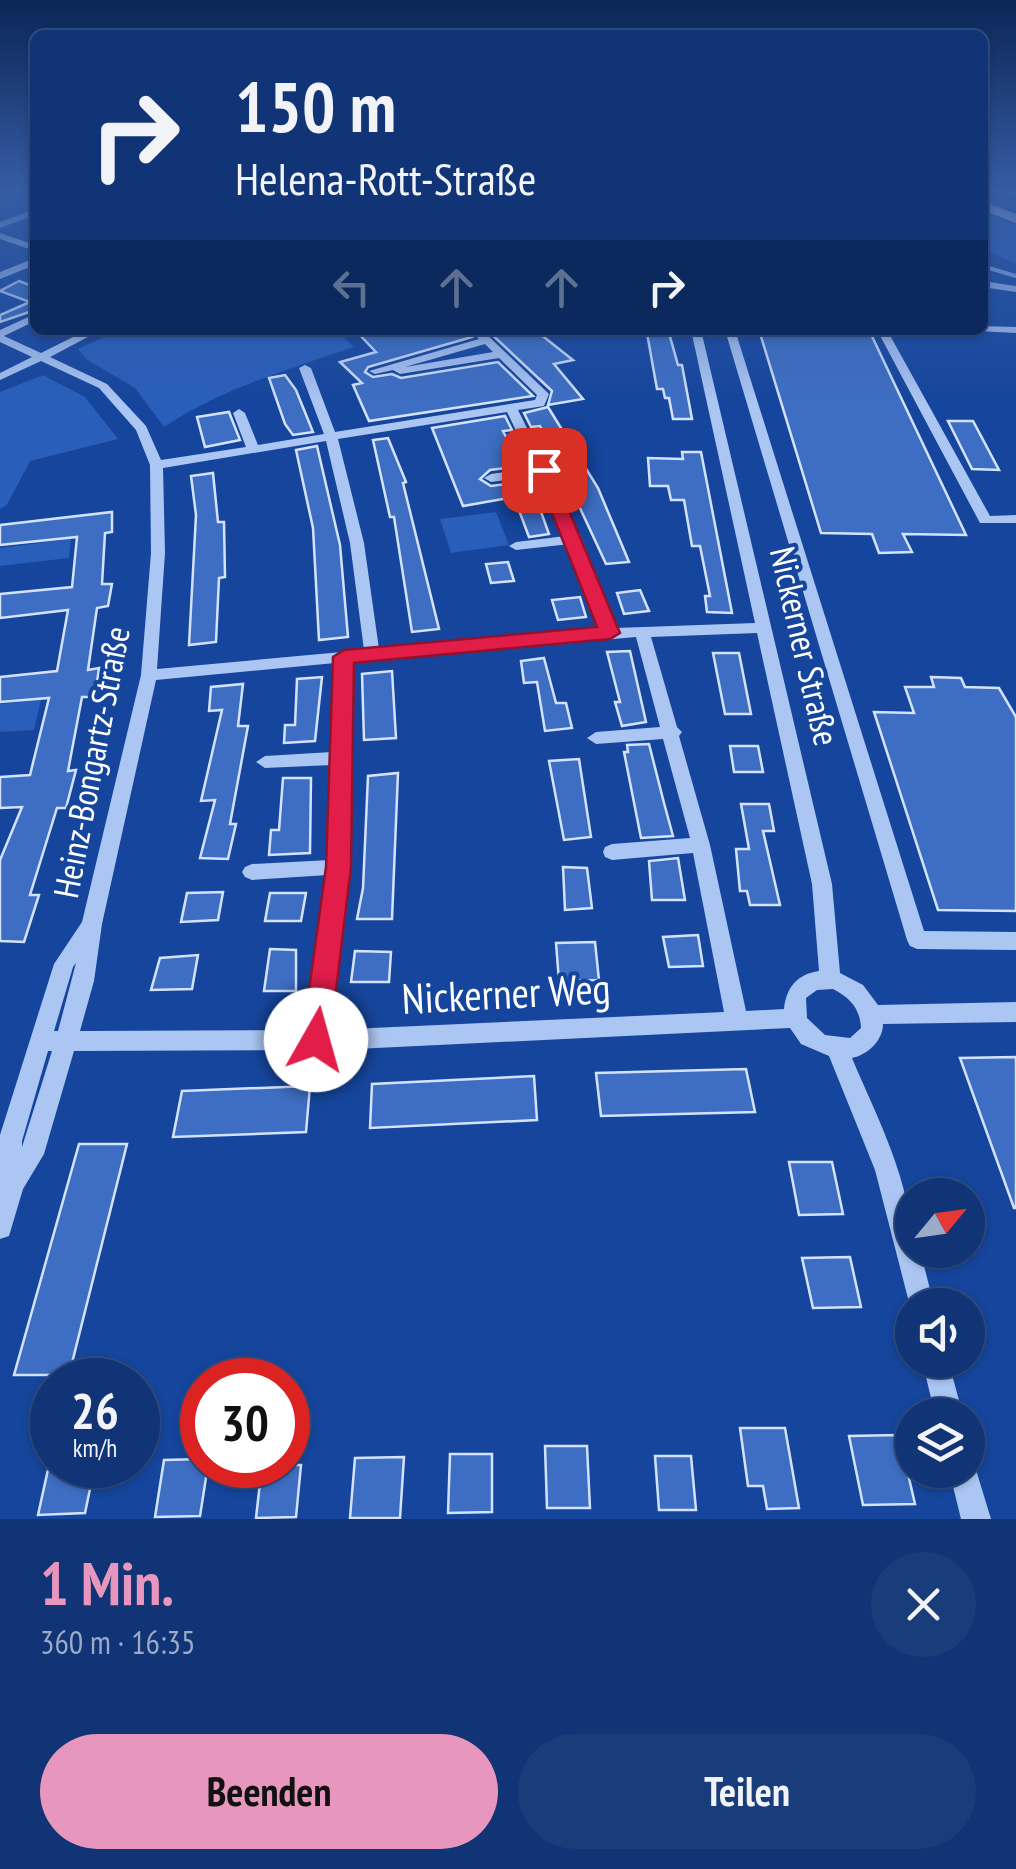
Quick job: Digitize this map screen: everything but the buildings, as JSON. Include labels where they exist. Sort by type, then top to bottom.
[{"type":"street","points":[[0,276],[30,263]]},
{"type":"street","points":[[988,285],[1016,290]]},
{"type":"street","points":[[0,336],[30,321]]},
{"type":"street","points":[[988,329],[1016,330]]},
{"type":"street","points":[[0,377],[86,335]]},
{"type":"street","points":[[156,465],[540,403],[543,394],[482,335]]},
{"type":"street","name":"Nickerner Straße","points":[[697,335],[822,884],[830,980]]},
{"type":"street","points":[[732,335],[917,940],[1016,941]]},
{"type":"street","points":[[885,335],[985,520],[1016,519]]},
{"type":"street","name":"Heinz-Bongartz-Straße","points":[[0,336],[116,396],[142,429],[156,465],[158,552],[149,675],[92,924],[87,967],[69,1041],[32,1154],[13,1184]]},
{"type":"street","points":[[375,371],[488,340]]},
{"type":"street","points":[[396,366],[400,371],[503,354]]},
{"type":"street","points":[[305,368],[333,437],[363,554],[372,653]]},
{"type":"street","points":[[294,386],[312,383]]},
{"type":"street","points":[[511,408],[575,539],[610,633]]},
{"type":"street","points":[[240,414],[254,450]]},
{"type":"street","points":[[491,478],[544,470]]},
{"type":"street","points":[[516,546],[575,539]]},
{"type":"street","points":[[149,675],[610,633],[761,628]]},
{"type":"street","points":[[642,631],[673,732],[701,845],[736,1021]]},
{"type":"street","points":[[316,1040],[339,867],[344,657]]},
{"type":"street","points":[[596,738],[673,732]]},
{"type":"street","points":[[265,762],[342,758]]},
{"type":"street","points":[[612,852],[701,845]]},
{"type":"street","points":[[252,872],[339,867]]},
{"type":"street","name":"Heinz-Bongartz-Straße","points":[[13,1184],[10,1141],[64,964],[92,924]]},
{"type":"street","points":[[812,981],[846,984],[866,1000],[873,1015],[866,1042],[838,1050],[804,1034],[794,1018],[796,994],[812,981]]},
{"type":"street","points":[[873,1015],[1016,1012]]},
{"type":"street","name":"Nickerner Weg","points":[[41,1041],[316,1040],[794,1018]]},
{"type":"street","points":[[838,1050],[886,1170],[917,1288]]},
{"type":"street","points":[[0,1227],[13,1184]]},
{"type":"street","points":[[968,1488],[976,1519]]},
{"type":"shaded area","points":[[109,335],[341,335],[354,347],[232,391],[164,427],[135,388],[86,359],[78,349]]},
{"type":"shaded area","points":[[43,375],[85,397],[118,439],[30,461],[7,505],[0,509],[0,392]]},
{"type":"shaded area","points":[[496,512],[509,545],[451,553],[440,519]]},
{"type":"shaded area","points":[[71,539],[69,558],[0,566],[0,548]]},
{"type":"shaded area","points":[[41,700],[34,730],[0,732],[0,704]]},
{"type":"waterway","points":[[988,268],[1016,276]]},
{"type":"route","points":[[316,1040],[339,867],[344,657],[610,633],[544,470]]}]
